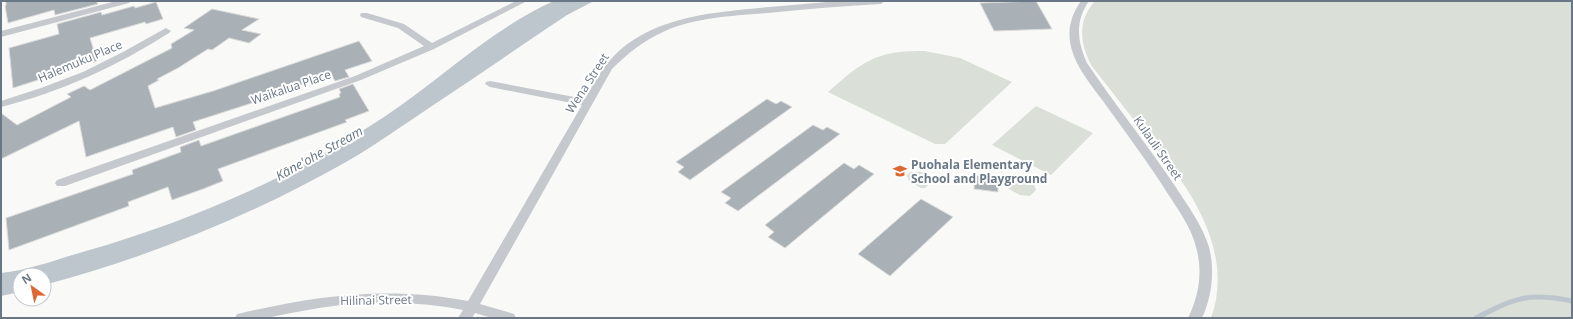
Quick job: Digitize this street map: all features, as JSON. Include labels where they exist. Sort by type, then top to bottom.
[{"type":"street","points":[[1,34],[126,1]]},
{"type":"street","name":"Waikalua Place","points":[[61,183],[358,78],[431,47],[523,1]]},
{"type":"street","name":"Wena Street","points":[[468,313],[608,68],[622,53],[641,40],[673,24],[697,18],[813,5],[881,1]]},
{"type":"street","name":"Kulauli Street","points":[[1084,1],[1076,16],[1073,33],[1077,52],[1082,62],[1152,160],[1185,211],[1200,239],[1206,269],[1206,284],[1203,299],[1195,318]]},
{"type":"street","points":[[364,15],[401,26],[431,47]]},
{"type":"street","name":"Halemuku Place","points":[[1,104],[55,87],[95,71],[134,52],[166,31]]},
{"type":"street","points":[[490,84],[588,103]]},
{"type":"street","name":"Hilinai Street","points":[[242,318],[294,306],[357,299],[418,299],[468,313],[509,318]]},
{"type":"shaded area","points":[[554,1],[594,1],[567,15],[368,149],[310,182],[274,200],[161,248],[122,262],[52,283],[52,267],[31,267],[164,226],[277,178],[314,159],[384,117],[488,40],[531,12]]},
{"type":"shaded area","points":[[1095,1],[1572,1],[1572,318],[1211,318],[1216,300],[1218,281],[1213,245],[1207,228],[1190,194],[1180,179],[1091,65],[1087,57],[1084,49],[1082,32],[1083,24],[1085,16]]},
{"type":"shaded area","points":[[908,51],[925,51],[960,58],[1012,82],[945,144],[935,144],[828,92],[861,65],[882,55]]},
{"type":"shaded area","points":[[1036,106],[1093,133],[1051,175],[992,145]]},
{"type":"shaded area","points":[[911,172],[921,172],[932,178],[933,181],[925,188],[921,188],[909,181],[907,175]]},
{"type":"shaded area","points":[[1015,175],[1020,175],[1033,182],[1036,190],[1030,196],[1020,195],[1009,189],[1007,183]]},
{"type":"shaded area","points":[[12,272],[12,294],[1,296],[1,273]]},
{"type":"building","points":[[6,1],[96,1],[98,4],[55,15],[54,10],[8,23],[5,6]]},
{"type":"building","points":[[1036,1],[1052,29],[994,31],[980,3]]},
{"type":"building","points":[[156,2],[163,19],[146,24],[145,22],[90,38],[97,61],[13,88],[9,48],[59,34],[57,24],[101,12],[102,15],[134,6],[135,8]]},
{"type":"building","points":[[212,9],[259,19],[242,30],[261,34],[249,43],[229,38],[212,50],[208,49],[157,79],[159,80],[148,86],[155,108],[213,91],[359,41],[372,61],[345,70],[349,77],[335,81],[331,74],[249,104],[193,122],[196,130],[176,137],[173,127],[86,157],[79,121],[1,159],[1,113],[17,125],[71,97],[67,94],[84,86],[90,90],[172,48],[171,44],[194,30],[184,28]]},
{"type":"building","points":[[353,84],[369,111],[345,120],[347,122],[218,169],[223,181],[203,189],[172,200],[168,187],[128,202],[129,206],[9,250],[6,218],[133,174],[132,170],[181,152],[180,147],[199,140],[201,146],[340,97],[339,94],[341,93],[339,89]]},
{"type":"building","points":[[767,99],[776,104],[781,101],[792,107],[690,180],[678,172],[684,167],[676,162]]},
{"type":"building","points":[[813,125],[823,130],[827,127],[840,134],[738,211],[725,203],[731,198],[721,192]]},
{"type":"building","points":[[844,163],[854,169],[859,165],[874,174],[785,248],[768,237],[774,232],[765,225]]},
{"type":"building","points":[[975,175],[998,178],[998,192],[974,189]]},
{"type":"building","points":[[921,199],[953,217],[890,276],[858,254]]},
{"type":"waterway","points":[[1476,318],[1512,301],[1533,297],[1557,298],[1572,301]]},
{"type":"place","name":"Puohala Elementary School and Playground","points":[[900,171]]},
{"type":"water label","name":"Kāne'ohe Stream","points":[[319,153]]}]
